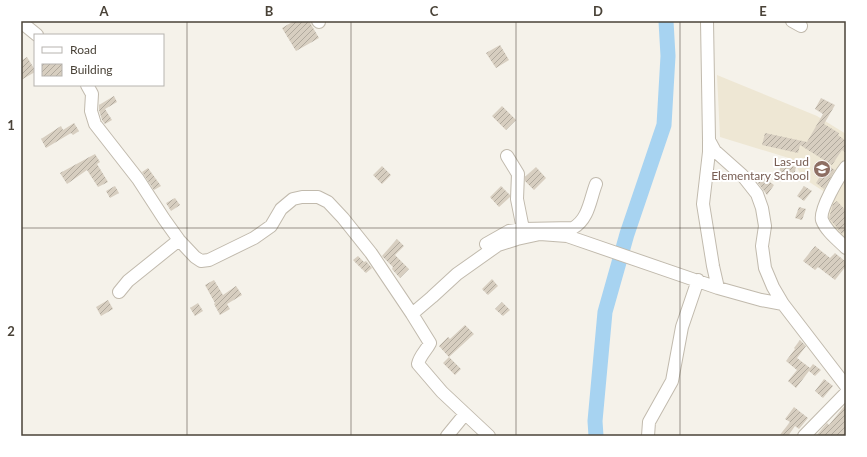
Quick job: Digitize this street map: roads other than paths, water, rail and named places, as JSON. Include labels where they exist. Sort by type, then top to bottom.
[{"type":"street","points":[[708,21],[709,152],[702,204],[718,288]]},
{"type":"street","points":[[21,22],[36,34]]},
{"type":"street","points":[[88,86],[92,94],[91,111],[95,124],[138,180],[179,240],[195,258],[201,261],[209,260],[265,231],[271,226],[281,209],[293,199],[302,197],[318,197],[328,202],[371,253],[430,343],[421,354],[418,364],[442,392],[489,436]]},
{"type":"street","points":[[709,140],[715,151],[742,175],[757,194],[762,208],[765,226],[762,246],[765,268],[773,287],[783,304],[846,386]]},
{"type":"street","points":[[507,156],[518,174],[516,199],[523,229]]},
{"type":"street","points":[[846,167],[821,215],[830,232],[846,248]]},
{"type":"street","points":[[477,258],[484,245],[509,231],[523,229],[573,228],[588,210],[596,184]]},
{"type":"street","points":[[412,314],[477,258],[498,245],[540,234],[567,236],[718,288],[761,300],[783,304]]},
{"type":"street","points":[[119,292],[128,281],[179,240]]},
{"type":"street","points":[[648,436],[650,422],[672,380],[682,327],[695,279]]},
{"type":"street","points":[[804,436],[846,393]]},
{"type":"street","points":[[447,436],[465,414]]},
{"type":"waterway","points":[[596,436],[595,421],[605,312],[627,234],[664,125],[668,56],[666,21]]},
{"type":"place","name":"Las-ud Elementary School","points":[[822,169]]}]
